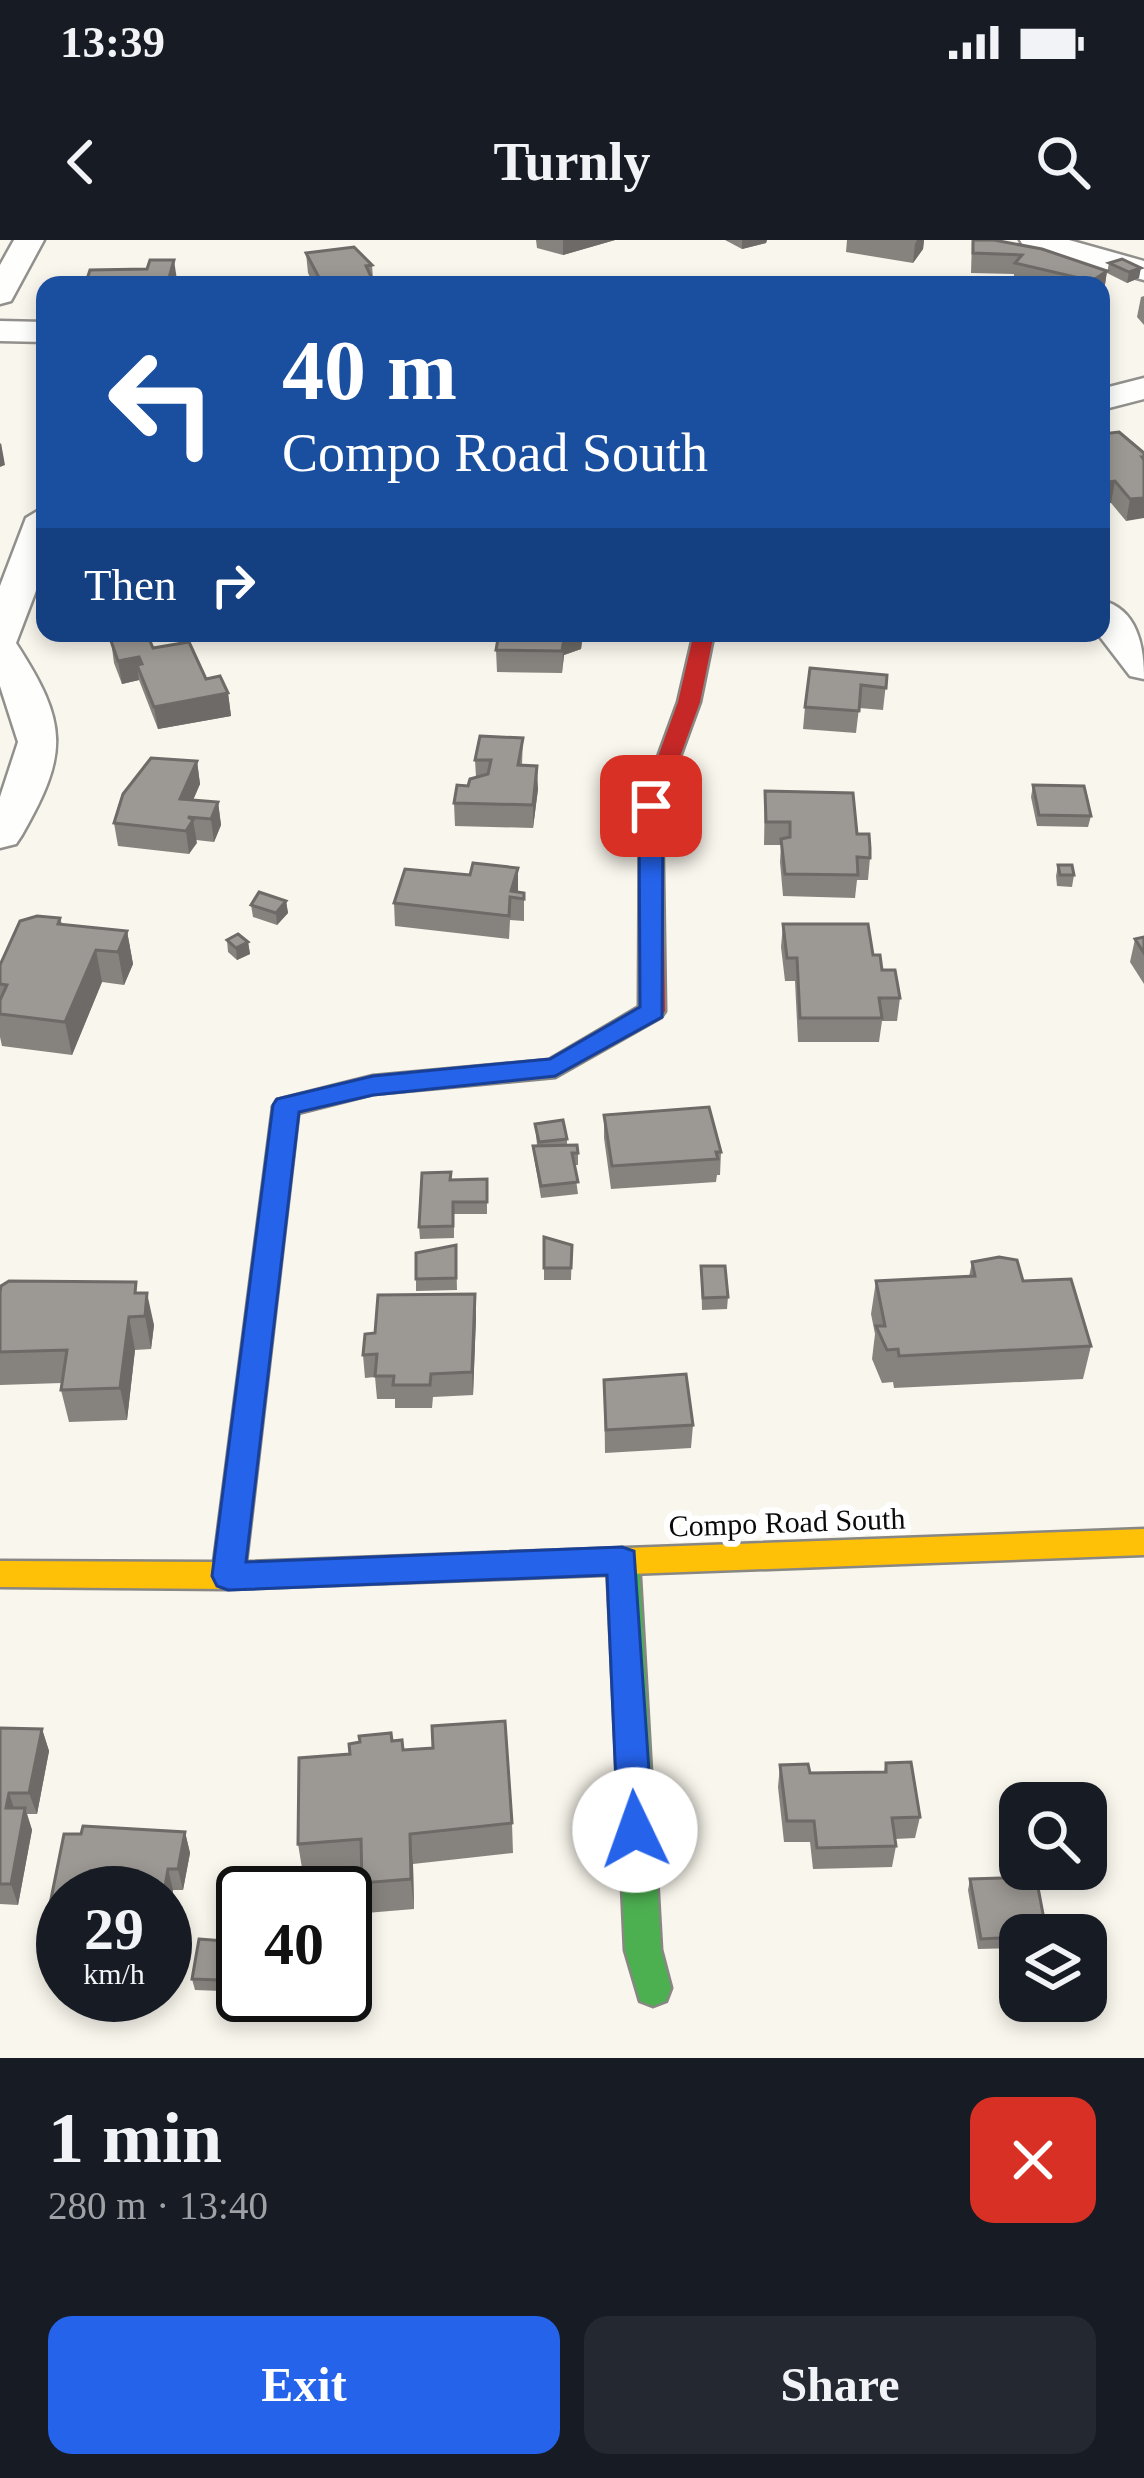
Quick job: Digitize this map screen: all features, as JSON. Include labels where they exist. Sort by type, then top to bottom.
[{"type":"street","points":[[0,294],[28,240]]},
{"type":"street","points":[[1035,240],[1144,271]]},
{"type":"street","points":[[0,332],[36,332]]},
{"type":"street","points":[[1110,397],[1144,388]]},
{"type":"street","points":[[0,638],[36,540]]},
{"type":"street","points":[[1110,624],[1144,668]]},
{"type":"street","points":[[228,1576],[286,1105],[373,1085],[555,1067],[652,1011],[651,806],[689,702],[702,642]]},
{"type":"street","points":[[0,648],[43,728],[37,776],[0,835]]},
{"type":"street","name":"Compo Road South","points":[[0,1574],[228,1576],[1144,1542]]},
{"type":"street","points":[[622,1561],[643,1950],[653,1988]]},
{"type":"building","points":[[973,240],[994,240],[1042,249],[1107,271],[1100,276],[1071,276],[1015,263],[1022,255],[973,253]]},
{"type":"building","points":[[354,247],[372,265],[366,266],[371,276],[318,276],[306,253]]},
{"type":"building","points":[[1122,259],[1141,268],[1129,272],[1109,263]]},
{"type":"building","points":[[150,260],[174,260],[170,276],[88,276],[90,270],[147,269]]},
{"type":"building","points":[[1119,432],[1144,453],[1144,498],[1130,499],[1115,481],[1110,482],[1110,433]]},
{"type":"building","points":[[111,642],[150,642],[153,648],[189,642],[206,679],[220,676],[228,693],[154,707],[137,665],[142,664],[139,657],[118,661]]},
{"type":"building","points":[[497,642],[564,642],[562,651],[496,650]]},
{"type":"building","points":[[810,668],[887,675],[886,688],[861,685],[859,711],[805,707]]},
{"type":"building","points":[[480,736],[523,738],[518,765],[537,766],[533,805],[454,803],[457,785],[468,786],[470,779],[488,774],[491,760],[475,760]]},
{"type":"building","points":[[151,758],[197,761],[180,799],[218,802],[211,819],[188,817],[193,820],[186,831],[114,823],[123,794]]},
{"type":"building","points":[[1033,785],[1084,786],[1091,816],[1039,815]]},
{"type":"building","points":[[765,791],[853,793],[857,834],[869,834],[870,848],[870,858],[857,857],[858,875],[785,874],[781,839],[790,837],[790,822],[766,822]]},
{"type":"building","points":[[473,863],[518,868],[511,891],[524,893],[524,899],[510,897],[509,916],[394,903],[405,869],[470,875]]},
{"type":"building","points":[[1058,865],[1072,865],[1074,875],[1060,875]]},
{"type":"building","points":[[259,892],[286,901],[276,913],[251,905]]},
{"type":"building","points":[[37,916],[60,918],[58,924],[127,931],[118,952],[96,950],[65,1022],[0,1014],[7,985],[0,984],[0,965],[20,921]]},
{"type":"building","points":[[783,924],[868,924],[873,955],[880,955],[882,970],[895,970],[900,998],[879,998],[882,1018],[800,1018],[797,958],[787,958]]},
{"type":"building","points":[[238,934],[248,942],[236,948],[227,940]]},
{"type":"building","points":[[709,1107],[721,1152],[716,1152],[718,1159],[612,1166],[604,1115]]},
{"type":"building","points":[[563,1120],[567,1139],[539,1142],[535,1124]]},
{"type":"building","points":[[577,1145],[578,1153],[572,1153],[578,1182],[541,1186],[533,1146]]},
{"type":"building","points":[[451,1172],[450,1180],[487,1179],[487,1202],[453,1202],[453,1226],[419,1227],[422,1173]]},
{"type":"building","points":[[544,1237],[572,1245],[571,1268],[544,1268]]},
{"type":"building","points":[[456,1245],[456,1278],[416,1279],[416,1253]]},
{"type":"building","points":[[999,1257],[1017,1260],[1023,1281],[1071,1279],[1091,1346],[899,1356],[898,1349],[887,1350],[876,1326],[885,1326],[876,1281],[975,1276],[972,1262]]},
{"type":"building","points":[[701,1266],[725,1266],[728,1297],[703,1298]]},
{"type":"building","points":[[9,1281],[136,1282],[135,1293],[147,1293],[145,1316],[129,1317],[120,1388],[61,1390],[67,1350],[0,1352],[0,1292]]},
{"type":"building","points":[[475,1294],[472,1372],[431,1374],[430,1385],[393,1385],[394,1376],[375,1376],[377,1354],[363,1355],[365,1334],[375,1333],[378,1295]]},
{"type":"building","points":[[686,1374],[693,1425],[606,1430],[604,1380]]},
{"type":"building","points":[[505,1721],[512,1823],[410,1834],[411,1879],[372,1882],[372,1866],[362,1866],[361,1839],[298,1844],[299,1758],[350,1754],[349,1744],[360,1742],[359,1736],[391,1733],[392,1741],[402,1740],[403,1750],[433,1748],[432,1726]]},
{"type":"building","points":[[0,1728],[42,1729],[29,1793],[9,1793],[6,1808],[25,1808],[11,1884],[0,1884]]},
{"type":"building","points":[[911,1762],[920,1817],[892,1818],[896,1846],[817,1848],[814,1821],[787,1821],[780,1765],[808,1764],[810,1773],[886,1772],[886,1763]]},
{"type":"building","points":[[83,1826],[185,1832],[179,1866],[58,1866],[64,1834],[81,1834]]},
{"type":"building","points":[[999,1878],[999,1890],[1038,1890],[1043,1914],[999,1914],[999,1938],[981,1939],[970,1879]]},
{"type":"building","points":[[199,1939],[216,1940],[216,1980],[192,1979]]},
{"type":"traffic: fast","points":[[623,1561],[643,1950],[653,1988]]},
{"type":"traffic: slow","points":[[228,1576],[286,1107]]},
{"type":"traffic: slow","points":[[0,1574],[228,1576],[1144,1542]]},
{"type":"traffic: jam","points":[[286,1107],[373,1085],[555,1068],[652,1011],[651,806],[689,702],[702,642]]},
{"type":"route","points":[[635,1830],[622,1561],[228,1576],[286,1105],[373,1085],[555,1067],[652,1011],[648,931],[651,806]]}]
